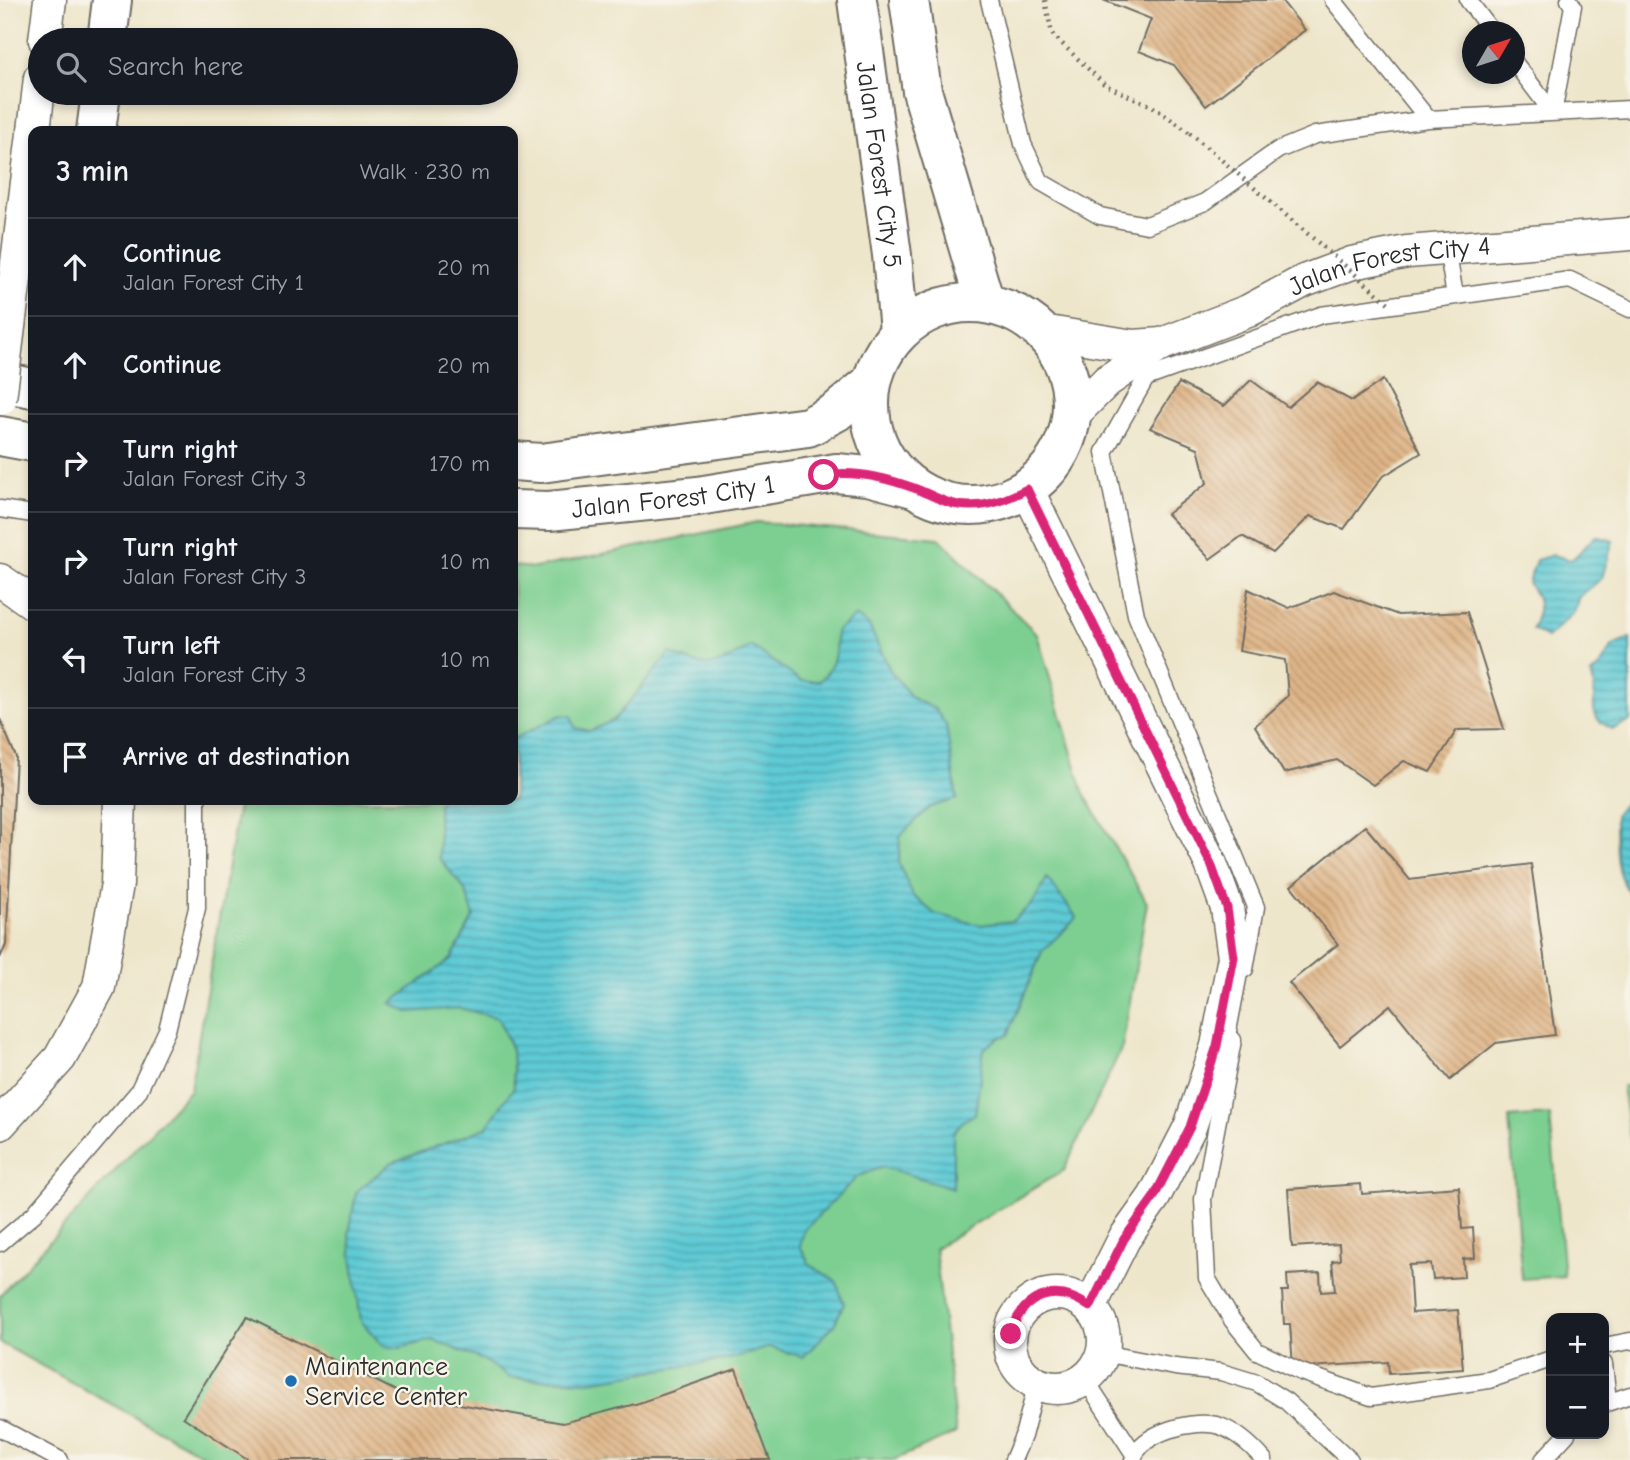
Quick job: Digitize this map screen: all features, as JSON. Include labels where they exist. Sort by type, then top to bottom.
[{"type":"street","points":[[46,28],[50,0]]},
{"type":"street","points":[[108,28],[112,0]]},
{"type":"street","name":"Jalan Forest City 5","points":[[857,0],[892,255],[899,331]]},
{"type":"street","name":"Jalan Forest City 5","points":[[909,0],[922,92],[985,303]]},
{"type":"street","points":[[34,126],[37,105]]},
{"type":"street","points":[[0,400],[28,173]]},
{"type":"street","name":"Jalan Forest City 4","points":[[1072,416],[1107,381],[1162,344],[1248,311],[1304,281],[1352,263],[1407,252],[1630,234]]},
{"type":"street","points":[[953,303],[985,303],[1016,312],[1042,331],[1061,356],[1071,387],[1072,416],[1065,444],[1049,470],[1027,489],[1001,502],[971,506],[941,502],[914,488],[892,468],[876,442],[869,413],[871,383],[881,355],[899,331],[923,313],[953,303]]},
{"type":"street","name":"Jalan Forest City 4","points":[[1042,331],[1133,346],[1162,344]]},
{"type":"street","points":[[0,382],[28,387]]},
{"type":"street","name":"Jalan Forest City 1","points":[[518,461],[541,463],[808,427],[836,412],[871,383]]},
{"type":"street","points":[[0,436],[28,441]]},
{"type":"street","name":"Jalan Forest City 1","points":[[518,510],[549,511],[698,496],[836,473],[868,476],[914,488]]},
{"type":"street","points":[[1027,489],[1211,864],[1227,908],[1234,957],[1217,1046],[1190,1127],[1154,1197],[1124,1239],[1090,1307]]},
{"type":"street","points":[[0,580],[28,600]]},
{"type":"street","points":[[0,1124],[60,1058],[99,987],[117,884],[120,805]]},
{"type":"street","points":[[1049,1294],[1064,1294],[1090,1307],[1100,1321],[1104,1336],[1103,1353],[1097,1367],[1085,1379],[1062,1388],[1037,1383],[1025,1375],[1016,1363],[1011,1349],[1013,1327],[1023,1308],[1035,1299],[1049,1294]]},
{"type":"lane","points":[[989,0],[1023,144],[1041,182],[1100,216],[1147,225],[1205,202],[1278,150],[1315,135],[1428,119],[1630,108]]},
{"type":"lane","points":[[1333,0],[1428,119]]},
{"type":"lane","points":[[1468,0],[1484,21]]},
{"type":"lane","points":[[1553,113],[1573,6],[1569,0]]},
{"type":"lane","points":[[1525,76],[1553,113]]},
{"type":"lane","points":[[1447,248],[1455,296]]},
{"type":"lane","points":[[1546,1361],[1489,1380],[1371,1397],[1301,1372],[1257,1351],[1232,1320],[1207,1278],[1203,1199],[1256,906],[1136,615],[1104,452],[1146,378],[1321,315],[1570,280],[1630,309]]},
{"type":"lane","points":[[0,509],[28,513]]},
{"type":"lane","points":[[0,1243],[34,1214],[138,1092],[167,1030],[197,908],[197,805]]},
{"type":"lane","points":[[1609,1345],[1630,1341]]},
{"type":"lane","points":[[1103,1353],[1175,1367],[1221,1371],[1257,1383],[1286,1402],[1350,1460]]},
{"type":"lane","points":[[1085,1379],[1134,1457],[1158,1433],[1182,1426],[1218,1425],[1249,1443],[1264,1460]]},
{"type":"lane","points":[[1013,1460],[1023,1436],[1037,1383]]},
{"type":"lane","points":[[1609,1402],[1630,1395]]},
{"type":"lane","points":[[0,1428],[60,1460]]},
{"type":"lane","points":[[1542,1460],[1562,1439]]},
{"type":"path","points":[[1045,0],[1052,34],[1105,85],[1152,106],[1190,133],[1392,306]]},
{"type":"green space","points":[[757,522],[939,538],[1037,634],[1083,791],[1147,903],[1122,1047],[1064,1170],[935,1248],[956,1433],[894,1460],[213,1460],[0,1343],[0,1295],[190,1090],[238,805],[518,805],[518,566],[535,568]]},
{"type":"green space","points":[[1630,1085],[1630,1138],[1622,1087]]},
{"type":"green space","points":[[1550,1115],[1564,1276],[1522,1279],[1509,1118]]},
{"type":"water","points":[[1596,536],[1613,541],[1602,578],[1578,598],[1575,611],[1547,638],[1532,629],[1538,605],[1528,583],[1536,560],[1553,555],[1571,560]]},
{"type":"water","points":[[856,616],[869,626],[891,672],[912,698],[935,709],[946,725],[957,799],[930,807],[900,836],[899,864],[913,896],[935,914],[980,925],[1012,921],[1033,903],[1047,878],[1077,918],[1042,951],[1008,1035],[998,1038],[984,1049],[975,1114],[963,1121],[953,1133],[953,1188],[883,1167],[858,1176],[804,1230],[800,1246],[810,1265],[836,1281],[844,1304],[834,1325],[803,1357],[770,1347],[729,1359],[589,1381],[510,1378],[483,1360],[433,1340],[399,1348],[383,1346],[361,1321],[349,1234],[356,1192],[391,1163],[486,1128],[514,1087],[512,1050],[498,1018],[460,1008],[408,1012],[391,1003],[451,959],[474,916],[465,890],[439,858],[438,805],[518,805],[518,736],[561,715],[571,716],[575,728],[590,731],[614,720],[670,653],[694,663],[711,665],[751,646],[801,681],[819,681],[825,676],[834,659],[836,631]]},
{"type":"water","points":[[1630,638],[1630,721],[1613,729],[1603,724],[1594,713],[1594,684],[1591,674],[1598,669],[1613,646]]},
{"type":"water","points":[[1630,796],[1630,892],[1624,885],[1618,866],[1615,815]]},
{"type":"building","points":[[1103,0],[1281,0],[1305,30],[1206,106],[1174,65],[1139,51],[1151,19]]},
{"type":"building","points":[[1251,380],[1288,407],[1317,382],[1352,401],[1383,380],[1421,453],[1382,477],[1344,529],[1310,516],[1273,553],[1242,536],[1210,559],[1167,514],[1207,483],[1198,448],[1150,428],[1179,383],[1224,406]]},
{"type":"building","points":[[1248,589],[1289,608],[1334,591],[1398,615],[1467,612],[1504,729],[1457,730],[1430,772],[1404,761],[1373,785],[1337,760],[1284,773],[1255,726],[1288,696],[1285,660],[1239,651]]},
{"type":"building","points":[[0,719],[16,757],[6,945],[0,958]]},
{"type":"building","points":[[1365,826],[1410,880],[1531,864],[1555,1035],[1496,1043],[1450,1080],[1390,1005],[1340,1046],[1289,983],[1338,944],[1291,886]]},
{"type":"building","points":[[1361,1184],[1362,1194],[1459,1187],[1462,1229],[1473,1228],[1475,1258],[1463,1259],[1464,1277],[1433,1279],[1431,1264],[1409,1265],[1412,1313],[1458,1310],[1463,1369],[1389,1374],[1388,1362],[1293,1368],[1290,1324],[1284,1324],[1282,1291],[1288,1291],[1287,1275],[1320,1273],[1321,1292],[1335,1291],[1332,1261],[1340,1260],[1339,1244],[1292,1247],[1288,1189]]},
{"type":"building","name":"Maintenance Service Center","points":[[247,1317],[400,1393],[563,1423],[639,1403],[736,1369],[770,1460],[249,1460],[183,1417]]},
{"type":"place","name":"Maintenance Service Center","points":[[291,1381]]},
{"type":"route","points":[[824,475],[836,473],[868,476],[914,488],[941,502],[971,506],[1001,502],[1027,489],[1211,864],[1227,908],[1234,957],[1217,1046],[1190,1127],[1154,1197],[1124,1239],[1090,1307],[1064,1294],[1049,1294],[1035,1299],[1023,1308],[1015,1320],[1011,1334]]}]
